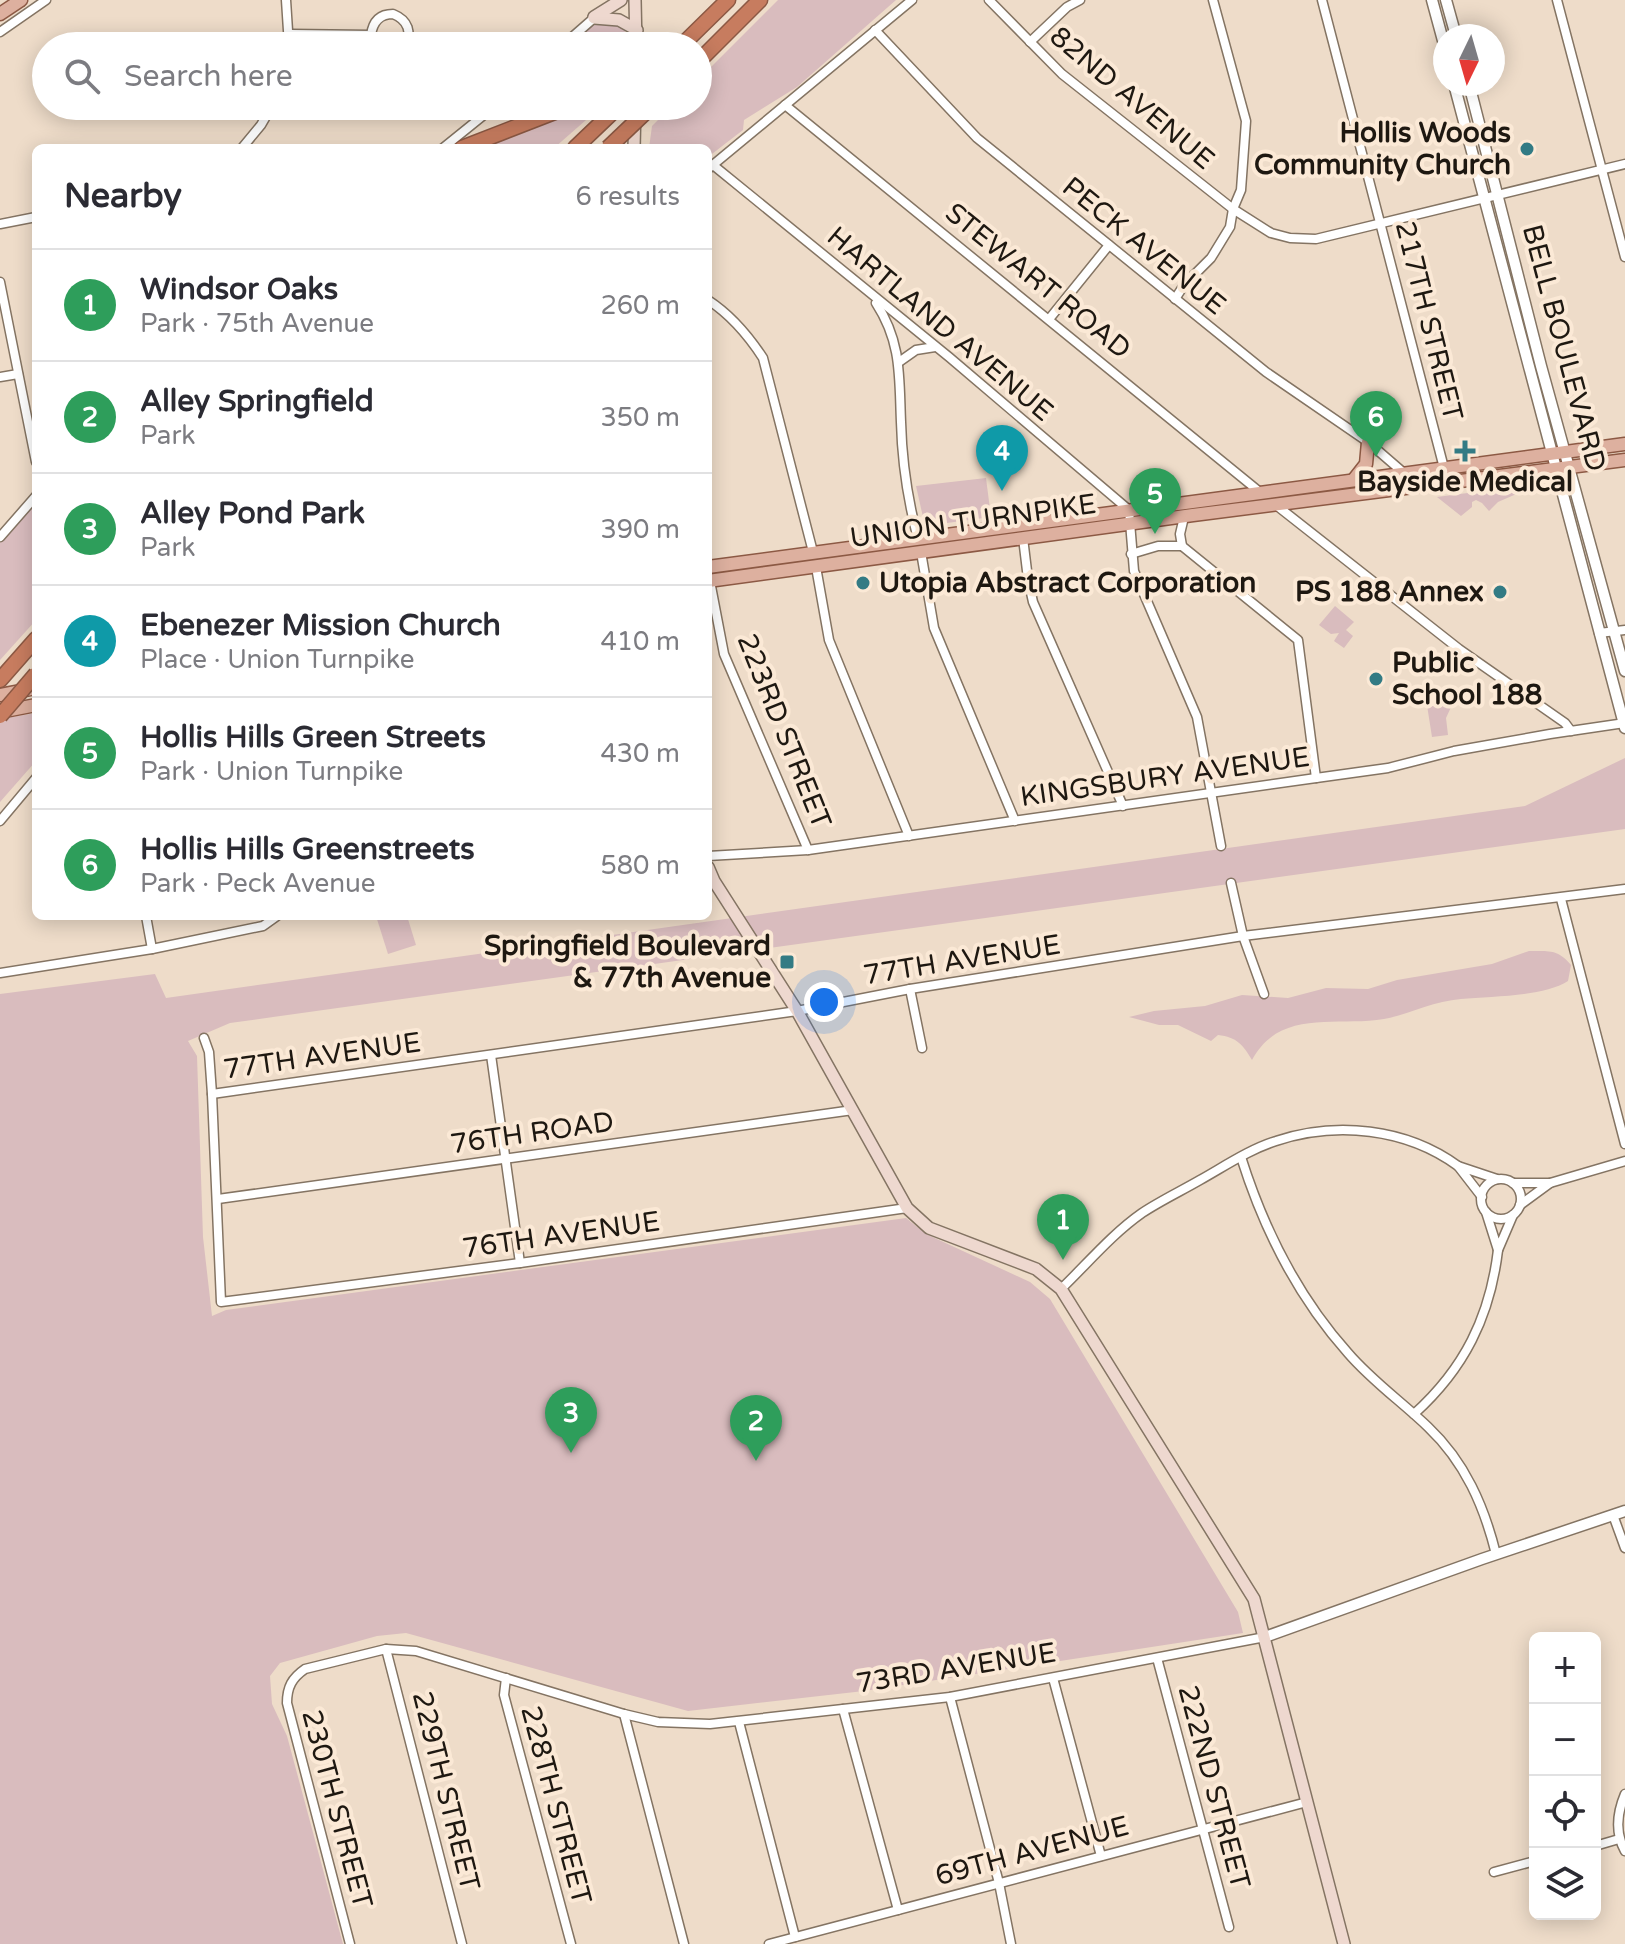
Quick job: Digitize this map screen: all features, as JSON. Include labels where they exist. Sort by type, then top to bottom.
[{"type":"highway","points":[[695,32],[728,0]]},
{"type":"highway","points":[[712,48],[760,0]]},
{"type":"highway","points":[[472,144],[534,120]]},
{"type":"highway","points":[[580,144],[605,120]]},
{"type":"highway","points":[[612,144],[637,120]]},
{"type":"highway","points":[[0,680],[32,643]]},
{"type":"highway","points":[[0,714],[32,678]]},
{"type":"main road","points":[[0,14],[21,0]]},
{"type":"main road","points":[[594,18],[621,0]]},
{"type":"main road","points":[[635,0],[637,30]]},
{"type":"main road","points":[[594,18],[619,20],[637,30]]},
{"type":"main road","points":[[634,144],[635,120]]},
{"type":"main road","points":[[1355,478],[1366,464],[1368,442]]},
{"type":"main road","name":"UNION TURNPIKE","points":[[712,581],[816,567],[919,546],[1129,516],[1355,478],[1625,444]]},
{"type":"main road","name":"UNION TURNPIKE","points":[[712,566],[813,552],[1023,538],[1129,516],[1184,517],[1625,460]]},
{"type":"main road","points":[[0,695],[32,689]]},
{"type":"main road","points":[[0,714],[32,706]]},
{"type":"main road","points":[[712,875],[797,1011],[907,1208],[929,1228],[1036,1269],[1061,1289],[1254,1599],[1344,1944]]},
{"type":"street","points":[[0,32],[46,0]]},
{"type":"street","points":[[286,0],[290,32]]},
{"type":"street","points":[[712,165],[912,0]]},
{"type":"street","name":"82ND AVENUE","points":[[989,0],[1062,74],[1233,209],[1271,233],[1290,238],[1316,239],[1625,164]]},
{"type":"street","points":[[1030,42],[1067,7],[1080,0]]},
{"type":"street","points":[[1175,299],[1184,285],[1211,258],[1230,227],[1241,190],[1246,121],[1213,0]]},
{"type":"street","name":"217TH STREET","points":[[1322,0],[1444,468]]},
{"type":"street","points":[[1432,0],[1438,24]]},
{"type":"street","points":[[1446,0],[1453,24]]},
{"type":"street","points":[[1557,0],[1625,257]]},
{"type":"street","points":[[372,32],[375,21],[386,14],[393,14],[405,21],[408,32]]},
{"type":"street","points":[[578,32],[594,18]]},
{"type":"street","name":"PECK AVENUE","points":[[875,30],[977,138],[1266,372],[1368,442],[1405,474]]},
{"type":"street","name":"BELL BOULEVARD","points":[[1457,96],[1625,725]]},
{"type":"street","name":"BELL BOULEVARD","points":[[1472,96],[1545,379],[1620,630],[1625,671]]},
{"type":"street","name":"STEWART ROAD","points":[[785,105],[1261,493]]},
{"type":"street","points":[[245,144],[264,120]]},
{"type":"street","points":[[448,144],[478,120]]},
{"type":"street","name":"HARTLAND AVENUE","points":[[712,169],[936,347],[1129,516]]},
{"type":"street","points":[[0,224],[32,218]]},
{"type":"street","points":[[1050,318],[1109,245]]},
{"type":"street","points":[[0,282],[32,442]]},
{"type":"street","points":[[870,294],[891,333],[899,362],[904,471],[934,628],[1015,821]]},
{"type":"street","points":[[712,302],[725,310],[763,358],[813,552]]},
{"type":"street","points":[[899,362],[916,350],[936,347]]},
{"type":"street","points":[[0,377],[18,374]]},
{"type":"street","points":[[0,537],[32,501]]},
{"type":"street","points":[[1276,505],[1459,649],[1565,723],[1571,731]]},
{"type":"street","points":[[1129,516],[1134,571],[1197,717],[1221,846]]},
{"type":"street","points":[[1182,546],[1180,534],[1184,517]]},
{"type":"street","points":[[1023,538],[1033,602],[1123,806]]},
{"type":"street","points":[[1131,554],[1158,546],[1182,546],[1298,640],[1316,778]]},
{"type":"street","points":[[816,567],[829,640],[909,836]]},
{"type":"street","name":"223RD STREET","points":[[712,596],[724,654],[808,850]]},
{"type":"street","points":[[1599,633],[1620,630]]},
{"type":"street","name":"KINGSBURY AVENUE","points":[[712,856],[808,850],[1123,806],[1388,768],[1454,751],[1625,725]]},
{"type":"street","points":[[0,821],[32,783]]},
{"type":"street","points":[[1231,883],[1243,936],[1264,994]]},
{"type":"street","name":"77TH AVENUE","points":[[212,1094],[797,1011],[910,989],[1243,936],[1625,889]]},
{"type":"street","points":[[1561,899],[1625,1144]]},
{"type":"street","points":[[147,920],[152,949]]},
{"type":"street","points":[[0,973],[152,949],[263,926],[271,920]]},
{"type":"street","points":[[910,989],[922,1048]]},
{"type":"street","points":[[204,1038],[209,1052],[218,1199]]},
{"type":"street","points":[[491,1055],[520,1263]]},
{"type":"street","name":"76TH ROAD","points":[[218,1199],[853,1110]]},
{"type":"street","points":[[1061,1289],[1140,1214],[1241,1157],[1277,1140],[1305,1133],[1342,1129],[1407,1140],[1458,1166],[1513,1183],[1550,1183],[1625,1161]]},
{"type":"street","points":[[1241,1157],[1272,1240],[1308,1302],[1349,1354],[1431,1430],[1463,1469],[1482,1507],[1496,1554]]},
{"type":"street","points":[[1458,1166],[1482,1197],[1498,1250]]},
{"type":"street","points":[[1482,1197],[1485,1188],[1498,1179]]},
{"type":"street","points":[[1513,1183],[1519,1191],[1520,1206]]},
{"type":"street","points":[[1414,1414],[1444,1385],[1471,1346],[1487,1309],[1498,1250],[1514,1214],[1550,1183]]},
{"type":"street","name":"76TH AVENUE","points":[[218,1199],[221,1302],[907,1208]]},
{"type":"street","points":[[1486,1211],[1499,1218],[1514,1214]]},
{"type":"street","name":"73RD AVENUE","points":[[290,1685],[295,1676],[305,1669],[386,1649],[416,1651],[624,1714],[687,1725],[739,1722],[950,1697],[1265,1637],[1625,1511]]},
{"type":"street","points":[[1613,1515],[1625,1548]]},
{"type":"street","name":"229TH STREET","points":[[386,1649],[462,1944]]},
{"type":"street","name":"222ND STREET","points":[[1157,1658],[1229,1927]]},
{"type":"street","name":"228TH STREET","points":[[506,1678],[504,1695],[571,1944]]},
{"type":"street","points":[[1053,1678],[1101,1856]]},
{"type":"street","name":"230TH STREET","points":[[290,1685],[287,1703],[350,1944]]},
{"type":"street","points":[[950,1697],[999,1883],[1011,1944]]},
{"type":"street","points":[[843,1709],[898,1910]]},
{"type":"street","points":[[624,1714],[684,1944]]},
{"type":"street","points":[[739,1722],[795,1937]]},
{"type":"street","points":[[1625,1794],[1618,1819],[1619,1839],[1625,1851]]},
{"type":"street","name":"69TH AVENUE","points":[[769,1944],[1307,1802]]},
{"type":"street","points":[[1601,1844],[1619,1839]]},
{"type":"street","points":[[1494,1872],[1529,1863]]},
{"type":"shaded area","points":[[778,0],[896,0],[797,87],[744,120],[743,130],[712,154],[712,144],[650,144],[652,126],[658,120],[712,120],[712,66]]},
{"type":"shaded area","points":[[614,22],[624,27],[625,32],[584,32],[593,23]]},
{"type":"shaded area","points":[[554,120],[586,120],[559,144],[480,144]]},
{"type":"shaded area","points":[[986,478],[991,517],[925,526],[916,486]]},
{"type":"shaded area","points":[[1521,486],[1521,492],[1498,502],[1489,511],[1476,500],[1461,516],[1437,497]]},
{"type":"shaded area","points":[[32,506],[32,624],[0,660],[0,543]]},
{"type":"shaded area","points":[[1335,606],[1354,622],[1346,630],[1353,636],[1344,648],[1334,641],[1339,633],[1331,634],[1319,625]]},
{"type":"shaded area","points":[[1451,696],[1452,705],[1446,718],[1448,735],[1432,737],[1426,699]]},
{"type":"shaded area","points":[[32,714],[32,766],[0,802],[0,719]]},
{"type":"shaded area","points":[[1625,758],[1625,829],[230,1023],[188,1041],[197,1056],[203,1237],[212,1316],[226,1310],[906,1218],[926,1234],[1030,1282],[1050,1299],[1238,1612],[1243,1633],[864,1691],[688,1711],[406,1633],[377,1636],[280,1663],[270,1676],[272,1704],[287,1736],[343,1944],[0,1944],[0,994],[155,974],[166,998],[1525,806]]},
{"type":"shaded area","points":[[377,920],[408,920],[416,945],[388,954]]},
{"type":"shaded area","points":[[1529,951],[1548,951],[1562,956],[1571,965],[1568,981],[1531,993],[1451,1000],[1384,1019],[1293,1026],[1264,1044],[1252,1060],[1242,1046],[1230,1038],[1218,1035],[1211,1041],[1178,1025],[1159,1025],[1129,1017],[1205,1006],[1242,995],[1288,998],[1326,988],[1368,989],[1397,980],[1492,964]]},
{"type":"place","name":"Hollis Woods Community Church","points":[[1527,149]]},
{"type":"place","name":"Bayside Medical","points":[[1465,451]]},
{"type":"place","name":"Hollis Hills Greenstreets","points":[[1376,457]]},
{"type":"place","name":"Ebenezer Mission Church","points":[[1002,491]]},
{"type":"place","name":"Hollis Hills Green Streets","points":[[1155,534]]},
{"type":"place","name":"Utopia Abstract Corporation","points":[[863,583]]},
{"type":"place","name":"PS 188 Annex","points":[[1500,592]]},
{"type":"place","name":"Public School 188","points":[[1376,679]]},
{"type":"place","name":"Springfield Boulevard & 77th Avenue","points":[[787,962]]},
{"type":"place","name":"Windsor Oaks","points":[[1063,1260]]},
{"type":"place","name":"Alley Pond Park","points":[[571,1453]]},
{"type":"place","name":"Alley Springfield","points":[[756,1461]]}]
